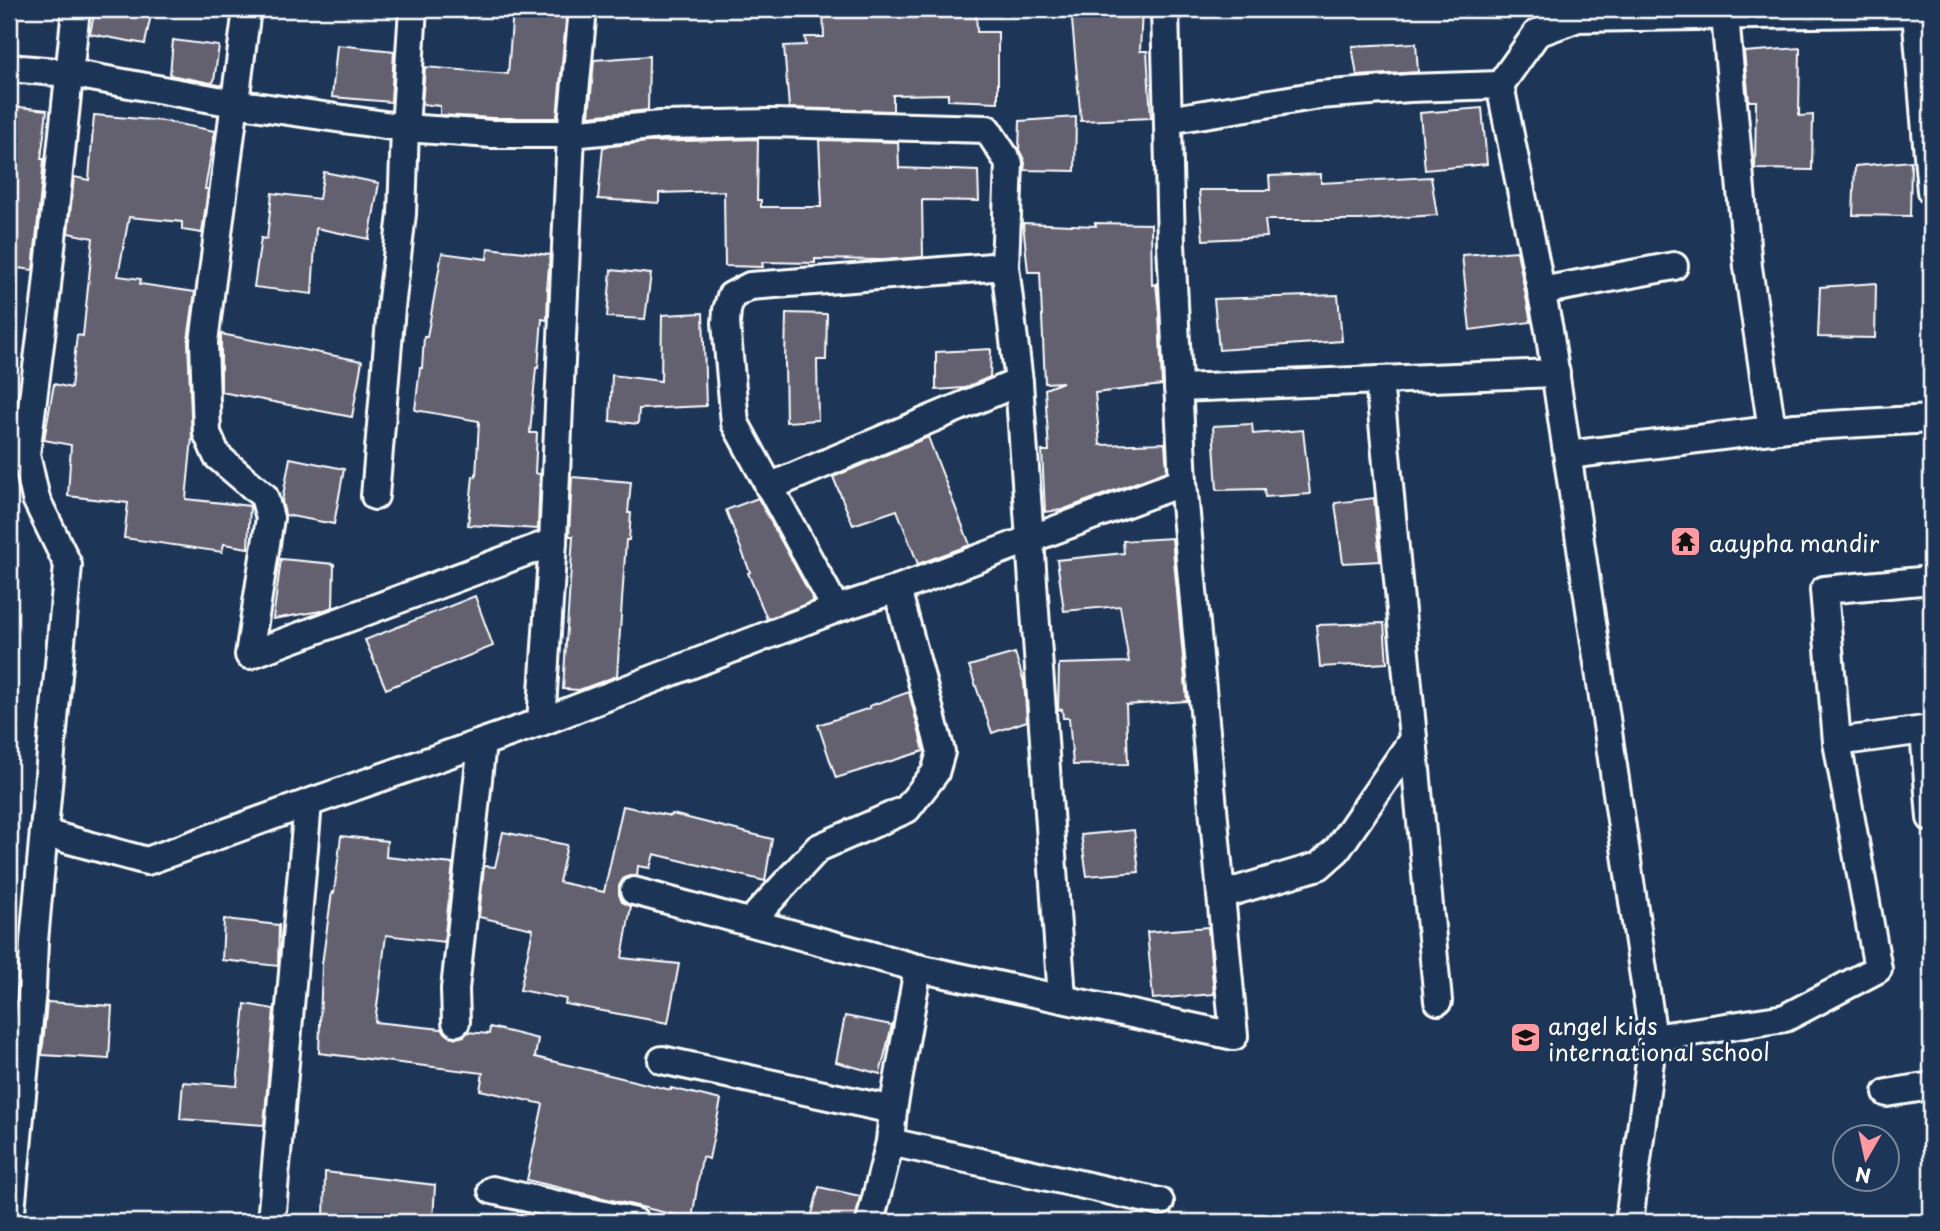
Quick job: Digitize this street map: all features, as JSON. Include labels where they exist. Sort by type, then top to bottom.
[{"type":"street","points":[[10,1222],[68,565],[36,499],[26,454],[45,305],[75,9]]},
{"type":"street","points":[[247,9],[204,342],[207,433],[217,456],[264,496],[270,518],[249,655],[553,542]]},
{"type":"street","points":[[374,496],[402,214],[413,9]]},
{"type":"street","points":[[541,722],[553,542],[571,134],[583,9]]},
{"type":"street","points":[[634,891],[918,968],[1234,1036],[1183,482],[1171,243],[1165,9]]},
{"type":"street","points":[[1629,1222],[1653,1038],[1556,373],[1500,85],[1537,33],[1579,13],[1725,16],[1827,11],[1924,13],[1931,191]]},
{"type":"street","points":[[1725,16],[1748,267],[1772,430]]},
{"type":"street","points":[[9,68],[69,74],[234,103],[405,128],[492,134],[571,134],[662,125],[773,123],[987,129],[1009,163],[1005,266],[1019,382],[1062,999]]},
{"type":"street","points":[[1168,120],[1319,95],[1500,85]]},
{"type":"street","points":[[836,609],[736,423],[726,323],[732,296],[750,286],[1005,266]]},
{"type":"street","points":[[1541,291],[1674,266]]},
{"type":"street","points":[[1178,388],[1556,373]]},
{"type":"street","points":[[1379,380],[1438,1001]]},
{"type":"street","points":[[769,487],[1019,382]]},
{"type":"street","points":[[1568,455],[1772,430],[1931,419]]},
{"type":"street","points":[[44,833],[147,861],[541,722],[836,609],[897,589],[1183,482]]},
{"type":"street","points":[[1653,1038],[1785,1018],[1878,969],[1838,742],[1824,590],[1931,580]]},
{"type":"street","points":[[750,922],[818,848],[907,809],[935,773],[941,752],[897,589]]},
{"type":"street","points":[[1838,742],[1928,730],[1931,818]]},
{"type":"street","points":[[1221,895],[1319,866],[1336,850],[1413,739]]},
{"type":"street","points":[[456,1022],[455,989],[482,743]]},
{"type":"street","points":[[271,1222],[308,803]]},
{"type":"street","points":[[870,1222],[890,1142],[893,1110],[918,968]]},
{"type":"street","points":[[662,1060],[893,1110]]},
{"type":"street","points":[[1887,1093],[1931,1086]]},
{"type":"street","points":[[890,1142],[1160,1202]]},
{"type":"street","points":[[492,1190],[635,1222]]},
{"type":"building","points":[[95,9],[152,9],[145,44],[90,34]]},
{"type":"building","points":[[513,9],[567,9],[557,118],[440,115],[440,106],[422,104],[425,67],[508,74]]},
{"type":"building","points":[[823,9],[976,9],[977,32],[998,32],[998,102],[948,100],[948,94],[893,95],[893,111],[789,108],[784,46],[806,45],[805,37],[824,37]]},
{"type":"building","points":[[1071,9],[1142,9],[1140,51],[1147,51],[1151,118],[1081,121]]},
{"type":"building","points":[[173,40],[219,46],[214,81],[211,83],[170,75]]},
{"type":"building","points":[[1416,43],[1418,72],[1357,76],[1352,46]]},
{"type":"building","points":[[337,45],[394,51],[391,102],[332,97]]},
{"type":"building","points":[[1800,48],[1799,116],[1813,115],[1812,170],[1755,169],[1756,101],[1749,101],[1744,52]]},
{"type":"building","points":[[649,56],[648,110],[589,116],[594,60]]},
{"type":"building","points":[[9,106],[47,110],[33,270],[9,267]]},
{"type":"building","points":[[1482,108],[1487,164],[1425,170],[1420,113]]},
{"type":"building","points":[[94,115],[163,121],[215,131],[205,189],[208,189],[202,233],[182,230],[182,222],[129,217],[118,276],[141,279],[140,284],[195,292],[188,340],[192,438],[186,499],[250,506],[248,548],[224,544],[222,552],[124,538],[128,503],[68,496],[71,445],[44,440],[54,384],[71,388],[77,335],[83,336],[93,238],[68,233],[74,177],[89,180]]},
{"type":"building","points":[[1076,117],[1075,171],[1024,170],[1025,163],[1019,150],[1020,121]]},
{"type":"building","points":[[758,139],[757,200],[761,200],[761,207],[821,207],[819,140],[898,142],[899,168],[978,171],[979,201],[922,200],[923,257],[883,260],[815,259],[815,263],[762,262],[763,267],[725,266],[724,191],[659,193],[659,203],[598,199],[603,147],[648,142]]},
{"type":"building","points":[[1911,161],[1910,216],[1853,215],[1855,166]]},
{"type":"building","points":[[324,172],[379,183],[369,239],[316,228],[312,294],[254,287],[261,238],[267,239],[272,193],[319,199]]},
{"type":"building","points":[[1321,174],[1321,183],[1431,177],[1437,215],[1360,220],[1265,220],[1267,237],[1203,240],[1199,190],[1270,190],[1269,176]]},
{"type":"building","points":[[1023,223],[1096,226],[1095,223],[1151,224],[1152,285],[1156,284],[1159,312],[1162,385],[1095,393],[1100,445],[1165,443],[1167,471],[1062,510],[1045,512],[1042,451],[1049,451],[1045,389],[1063,382],[1045,383],[1040,272],[1028,272]]},
{"type":"building","points":[[488,248],[550,255],[547,320],[542,319],[530,433],[537,433],[535,473],[540,474],[538,529],[468,525],[473,476],[476,477],[479,421],[415,410],[424,337],[427,337],[442,253],[487,259]]},
{"type":"building","points":[[1517,251],[1531,322],[1470,330],[1462,255]]},
{"type":"building","points":[[611,270],[651,274],[645,319],[607,317]]},
{"type":"building","points":[[1876,283],[1875,338],[1818,337],[1820,287]]},
{"type":"building","points":[[1338,295],[1342,341],[1219,350],[1214,299]]},
{"type":"building","points":[[703,313],[706,406],[639,409],[638,424],[610,421],[612,375],[661,381],[662,315]]},
{"type":"building","points":[[786,313],[827,314],[826,360],[817,360],[818,420],[786,422]]},
{"type":"building","points":[[221,334],[362,361],[352,417],[221,392]]},
{"type":"building","points":[[991,349],[990,377],[964,388],[936,390],[936,352]]},
{"type":"building","points":[[1252,424],[1253,434],[1303,430],[1310,494],[1265,497],[1264,489],[1217,490],[1213,426]]},
{"type":"building","points":[[928,437],[970,545],[918,564],[897,510],[853,525],[833,477]]},
{"type":"building","points":[[290,458],[344,469],[334,524],[285,515],[282,501]]},
{"type":"building","points":[[572,477],[631,482],[628,513],[631,513],[629,540],[626,540],[617,676],[579,690],[563,689],[573,536],[569,536]]},
{"type":"building","points":[[758,498],[814,601],[767,619],[726,510]]},
{"type":"building","points":[[1374,498],[1380,561],[1343,563],[1335,503]]},
{"type":"building","points":[[1172,538],[1187,701],[1126,705],[1128,764],[1073,765],[1069,718],[1063,718],[1062,709],[1058,710],[1059,664],[1129,662],[1120,606],[1064,611],[1057,560],[1124,553],[1123,541]]},
{"type":"building","points":[[281,559],[334,564],[333,607],[273,619]]},
{"type":"building","points":[[475,596],[493,646],[386,689],[365,640]]},
{"type":"building","points":[[1384,623],[1387,663],[1320,667],[1316,625]]},
{"type":"building","points":[[1015,653],[1024,682],[1027,721],[992,733],[969,666]]},
{"type":"building","points":[[909,692],[924,751],[836,778],[818,725]]},
{"type":"building","points":[[623,806],[671,816],[672,814],[772,839],[765,881],[654,854],[650,868],[638,866],[637,876],[623,879],[619,886],[622,902],[631,906],[622,958],[679,964],[668,1023],[565,1004],[566,999],[520,990],[533,929],[479,917],[484,866],[495,867],[503,832],[567,845],[559,882],[604,892]]},
{"type":"building","points":[[1134,830],[1139,872],[1087,876],[1081,835]]},
{"type":"building","points":[[341,836],[387,841],[386,857],[453,864],[444,942],[386,935],[375,1022],[442,1029],[456,1038],[468,1032],[489,1034],[490,1027],[538,1039],[535,1057],[721,1100],[709,1159],[702,1157],[692,1219],[527,1180],[543,1104],[480,1090],[483,1073],[319,1053],[322,964]]},
{"type":"building","points":[[224,919],[279,925],[278,966],[222,960]]},
{"type":"building","points":[[1208,927],[1214,994],[1153,999],[1147,932]]},
{"type":"building","points":[[47,1002],[112,1006],[109,1059],[42,1055]]},
{"type":"building","points":[[245,1004],[274,1009],[264,1125],[180,1119],[183,1082],[237,1086]]},
{"type":"building","points":[[845,1016],[892,1025],[880,1074],[836,1062]]},
{"type":"building","points":[[325,1172],[435,1185],[433,1222],[324,1222]]},
{"type":"building","points":[[819,1187],[860,1196],[855,1222],[810,1222]]},
{"type":"place","name":"aaypha mandir","points":[[1686,542]]},
{"type":"place","name":"angel kids international school","points":[[1525,1038]]}]
